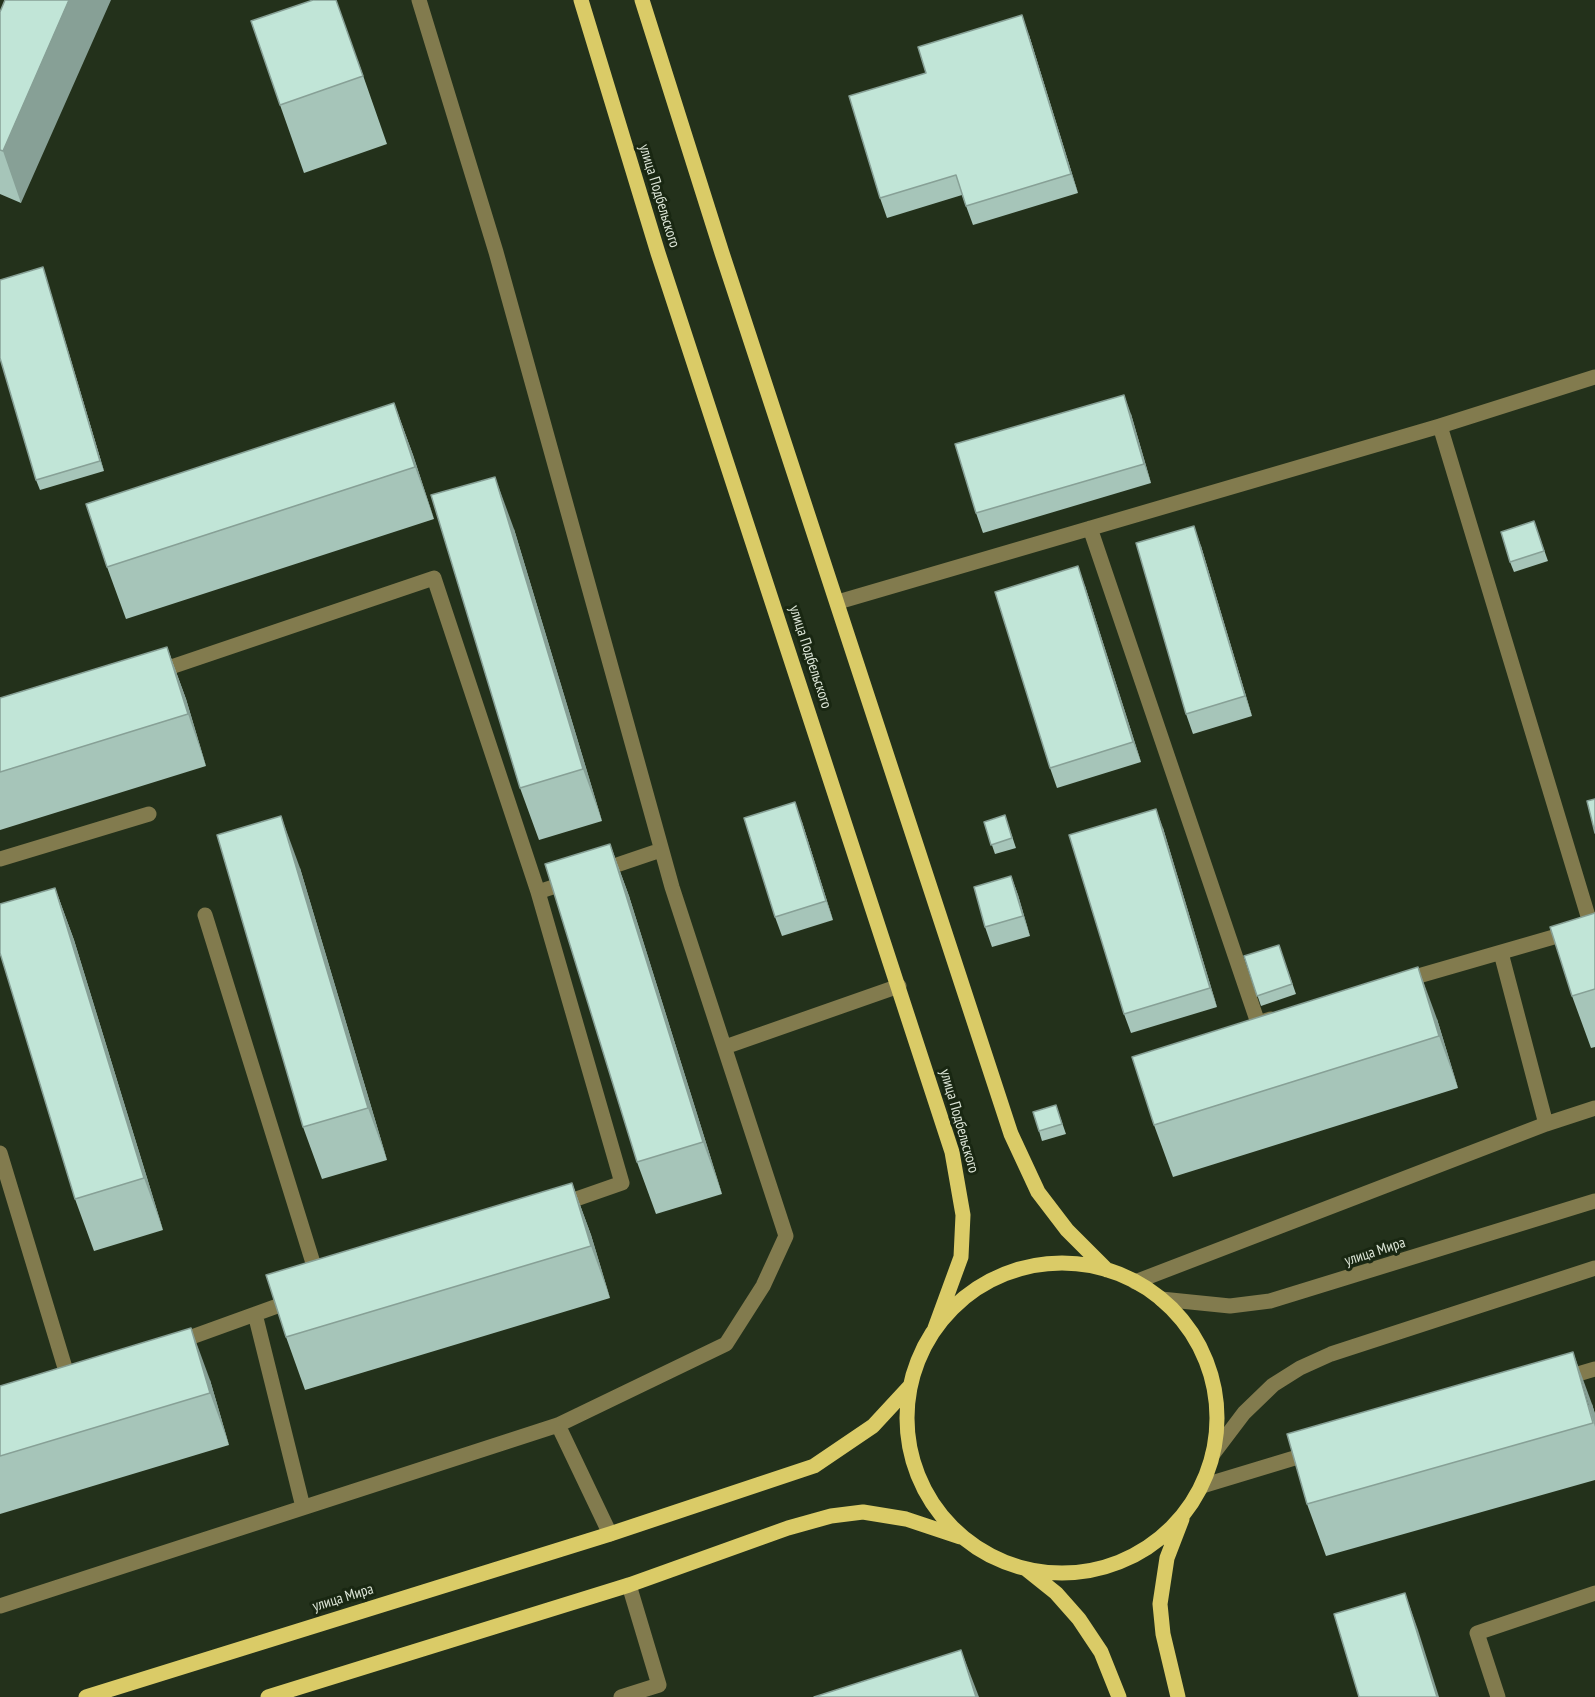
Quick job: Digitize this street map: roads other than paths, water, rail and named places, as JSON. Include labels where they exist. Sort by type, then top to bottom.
[{"type":"main road","name":"улица Подбельского","points":[[581,0],[658,253],[952,1152],[963,1215],[961,1257],[935,1328]]},
{"type":"main road","points":[[642,0],[728,271],[1011,1134],[1038,1192],[1067,1230],[1107,1270]]},
{"type":"main road","points":[[1178,1697],[1162,1634],[1160,1604],[1167,1558],[1184,1515],[1202,1486],[1213,1454],[1217,1419],[1213,1383],[1195,1340],[1182,1320],[1161,1299],[1135,1282],[1107,1270],[1077,1264],[1045,1264],[1012,1271],[983,1285],[957,1304],[935,1328],[920,1356],[910,1386],[907,1420],[911,1454],[923,1486],[941,1515],[966,1539],[994,1557],[1026,1569],[1061,1573],[1096,1570],[1139,1552],[1158,1540],[1184,1515]]},
{"type":"main road","name":"улица Мира","points":[[86,1697],[610,1534],[814,1466],[873,1426],[910,1386]]},
{"type":"main road","points":[[268,1697],[629,1585],[788,1528],[831,1516],[863,1512],[906,1519],[966,1539]]},
{"type":"main road","points":[[1026,1569],[1056,1593],[1079,1619],[1101,1652],[1119,1697]]},
{"type":"street","points":[[0,1606],[558,1425],[726,1344],[763,1286],[786,1236],[662,850],[496,252],[419,0]]},
{"type":"street","points":[[838,602],[1440,426],[1595,377]]},
{"type":"street","points":[[1390,984],[1593,926],[1440,426]]},
{"type":"street","points":[[1090,528],[1258,1023],[1281,1016]]},
{"type":"street","points":[[174,666],[434,578],[538,892],[622,1183],[544,1211]]},
{"type":"street","points":[[0,859],[149,814]]},
{"type":"street","points":[[538,892],[662,850]]},
{"type":"street","points":[[157,1349],[327,1288],[205,915]]},
{"type":"street","points":[[1501,952],[1546,1124]]},
{"type":"street","points":[[725,1047],[899,986]]},
{"type":"street","points":[[1135,1282],[1546,1124],[1595,1108]]},
{"type":"street","points":[[0,1153],[75,1379],[50,1388]]},
{"type":"street","name":"улица Мира","points":[[1161,1299],[1230,1306],[1270,1301],[1595,1201]]},
{"type":"street","points":[[1213,1454],[1258,1399],[1273,1385],[1300,1368],[1331,1354],[1595,1268]]},
{"type":"street","points":[[255,1314],[303,1507]]},
{"type":"street","points":[[1550,1382],[1595,1369]]},
{"type":"street","points":[[558,1425],[610,1534]]},
{"type":"street","points":[[1202,1486],[1325,1449]]},
{"type":"street","points":[[629,1585],[659,1685],[629,1696]]},
{"type":"street","points":[[1498,1697],[1477,1633],[1595,1593]]}]
